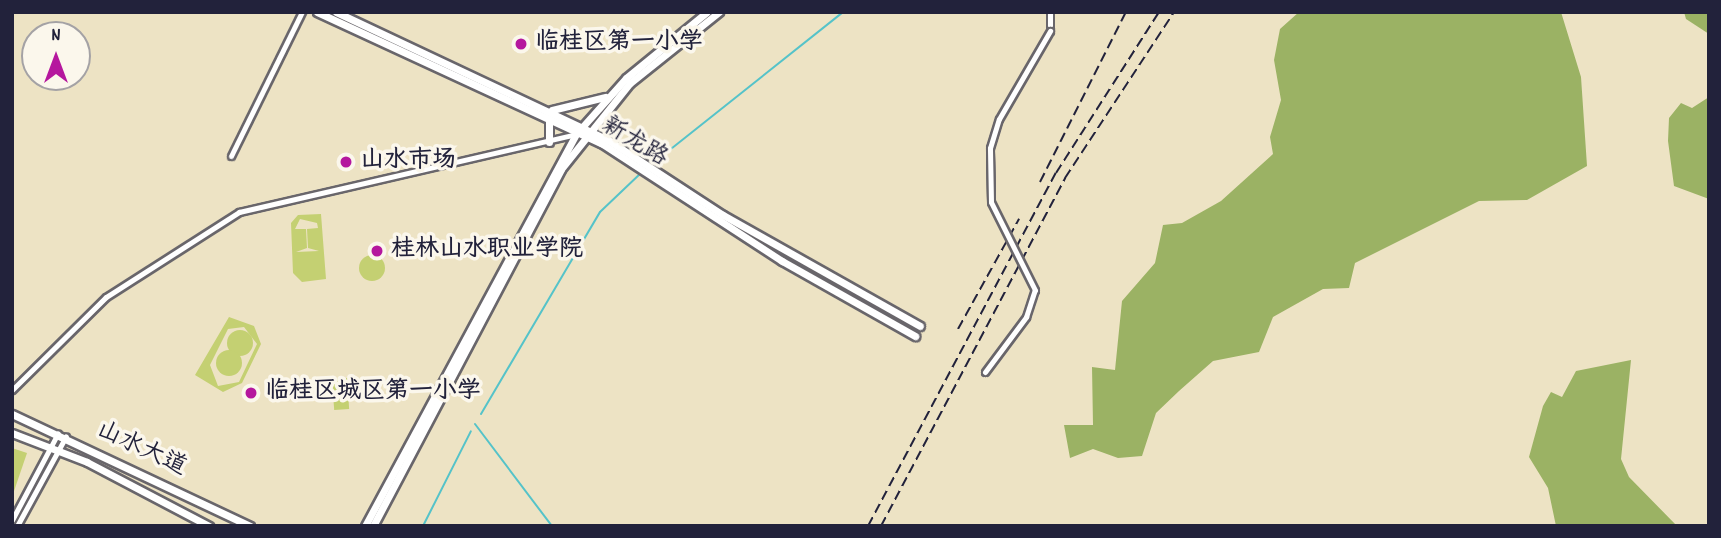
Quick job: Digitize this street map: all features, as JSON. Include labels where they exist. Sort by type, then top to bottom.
[{"type":"main road","name":"新龙路","points":[[317,12],[549,120],[583,132]]},
{"type":"main road","name":"新龙路","points":[[337,12],[549,110],[583,132],[629,156],[782,261],[915,336]]},
{"type":"main road","points":[[373,526],[547,193],[583,132],[608,96],[707,12]]},
{"type":"main road","points":[[365,526],[583,132],[630,83],[719,12]]},
{"type":"main road","points":[[549,110],[608,96]]},
{"type":"main road","points":[[549,120],[549,142]]},
{"type":"main road","name":"新龙路","points":[[653,172],[920,326]]},
{"type":"main road","name":"山水大道","points":[[12,414],[66,436],[250,526]]},
{"type":"main road","name":"山水大道","points":[[12,433],[54,449],[209,526]]},
{"type":"street","points":[[231,156],[302,12]]},
{"type":"street","points":[[985,372],[1026,317],[1035,290],[991,202],[990,148],[999,119],[1050,31],[1050,12]]},
{"type":"street","points":[[12,390],[106,297],[239,212],[583,132]]},
{"type":"street","points":[[17,526],[54,449],[58,433]]},
{"type":"street","points":[[12,520],[54,449],[66,436]]},
{"type":"green space","points":[[1299,12],[1561,12],[1581,77],[1587,166],[1527,200],[1479,201],[1355,263],[1349,288],[1323,289],[1273,317],[1259,352],[1213,361],[1179,391],[1156,413],[1142,456],[1118,458],[1093,449],[1070,458],[1064,425],[1093,425],[1092,367],[1115,370],[1122,301],[1155,263],[1163,225],[1182,223],[1221,201],[1273,154],[1270,137],[1281,100],[1274,60],[1280,29]]},
{"type":"green space","points":[[1684,12],[1709,12],[1709,34],[1686,19]]},
{"type":"green space","points":[[1709,97],[1709,199],[1674,186],[1668,141],[1669,118],[1681,103],[1692,108]]},
{"type":"green space","points":[[321,214],[326,279],[302,282],[293,273],[291,223],[298,215]],"holes":[[[300,219],[317,223],[318,228],[307,229],[308,248],[319,251],[296,252],[307,248],[306,229],[295,229]]]},
{"type":"green space","points":[[372,255],[381,259],[385,268],[381,277],[372,281],[363,277],[359,268],[363,259]]},
{"type":"green space","points":[[229,317],[254,326],[261,344],[242,383],[223,392],[195,375]],"holes":[[[244,327],[257,344],[239,382],[218,386],[210,365],[228,329]]]},
{"type":"green space","points":[[240,330],[249,334],[253,343],[249,352],[240,356],[231,352],[227,343],[231,334]]},
{"type":"green space","points":[[229,350],[238,354],[242,363],[238,372],[229,376],[220,372],[216,363],[220,354]]},
{"type":"green space","points":[[1631,360],[1621,459],[1629,477],[1677,526],[1556,526],[1548,488],[1529,457],[1543,406],[1551,392],[1562,397],[1576,371]]},
{"type":"green space","points":[[347,378],[349,409],[334,410],[332,379]]},
{"type":"green space","points":[[12,448],[27,453],[12,497]]},
{"type":"waterway","points":[[652,164],[843,12]]},
{"type":"waterway","points":[[481,414],[600,212],[642,172]]},
{"type":"waterway","points":[[475,424],[552,526]]},
{"type":"waterway","points":[[423,526],[471,431]]},
{"type":"railway","points":[[1040,182],[1126,12]]},
{"type":"railway","points":[[868,526],[1056,173],[1159,12]]},
{"type":"railway","points":[[881,526],[1065,178],[1174,12]]},
{"type":"railway","points":[[958,329],[1019,219]]},
{"type":"place","name":"临桂区第一小学","points":[[521,44]]},
{"type":"place","name":"山水市场","points":[[346,162]]},
{"type":"place","name":"桂林山水职业学院","points":[[377,251]]},
{"type":"place","name":"临桂区城区第一小学","points":[[251,393]]}]
